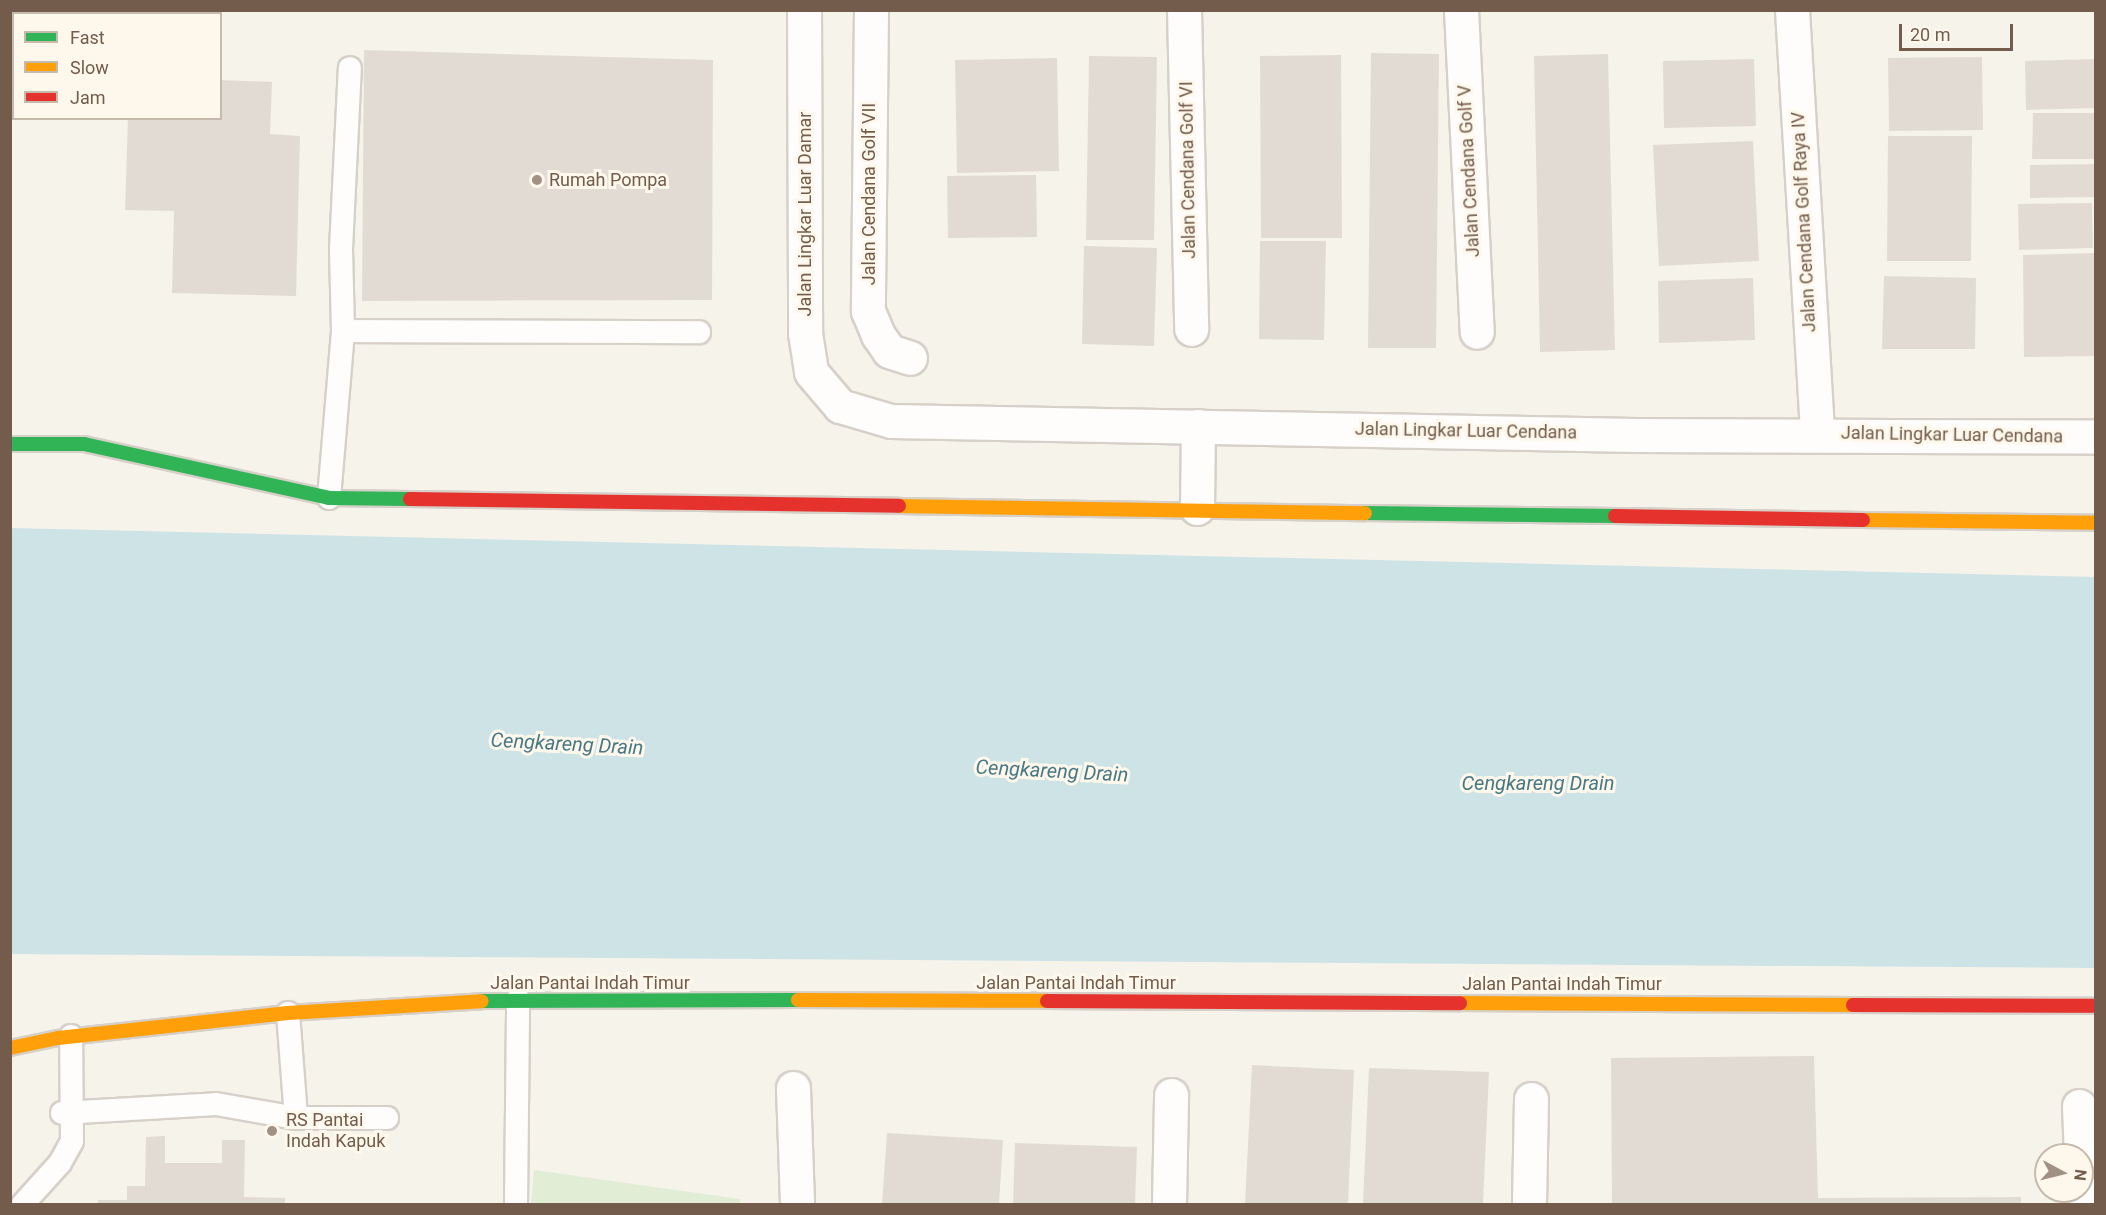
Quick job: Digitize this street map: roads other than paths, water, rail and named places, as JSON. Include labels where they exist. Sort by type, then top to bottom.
[{"type":"street","name":"Jalan Lingkar Luar Damar","points":[[804,10],[805,333],[811,372],[840,406]]},
{"type":"street","name":"Jalan Cendana Golf VII","points":[[871,10],[868,311],[878,335],[889,351],[910,358]]},
{"type":"street","name":"Jalan Cendana Golf VI","points":[[1184,10],[1191,329]]},
{"type":"street","name":"Jalan Cendana Golf V","points":[[1461,10],[1477,332]]},
{"type":"street","name":"Jalan Cendana Golf Raya IV","points":[[1792,10],[1816,433]]},
{"type":"street","name":"Jalan Lingkar Luar Cendana","points":[[840,406],[891,421],[1635,435],[1816,433],[2096,437]]},
{"type":"street","points":[[1197,508],[1198,426]]},
{"type":"street","points":[[10,444],[84,444],[329,498],[1197,508],[2096,523]]},
{"type":"street","name":"Jalan Pantai Indah Timur","points":[[10,1048],[70,1037],[288,1013],[518,999],[2096,1006]]},
{"type":"street","name":"Jalan Pantai Indah Timur","points":[[20,1032],[70,1037]]},
{"type":"street","points":[[794,1088],[797,1204]]},
{"type":"street","points":[[1169,1204],[1171,1095]]},
{"type":"street","points":[[1529,1204],[1531,1099]]},
{"type":"street","points":[[2079,1106],[2081,1143]]},
{"type":"lane","points":[[329,498],[343,331],[341,249],[350,68]]},
{"type":"lane","points":[[343,331],[699,332]]},
{"type":"lane","points":[[516,1204],[518,999]]},
{"type":"lane","points":[[288,1013],[296,1118]]},
{"type":"lane","points":[[23,1204],[68,1153],[77,1112],[70,1037]]},
{"type":"lane","points":[[10,1196],[53,1151],[61,1133],[85,1098],[70,1037]]},
{"type":"lane","points":[[77,1112],[216,1104],[296,1118],[387,1118]]},
{"type":"water","name":"Cengkareng Drain","points":[[11,528],[2095,577],[2095,968],[11,954]]},
{"type":"place","name":"Rumah Pompa","points":[[537,180]]},
{"type":"place","name":"RS Pantai Indah Kapuk","points":[[272,1131]]}]
